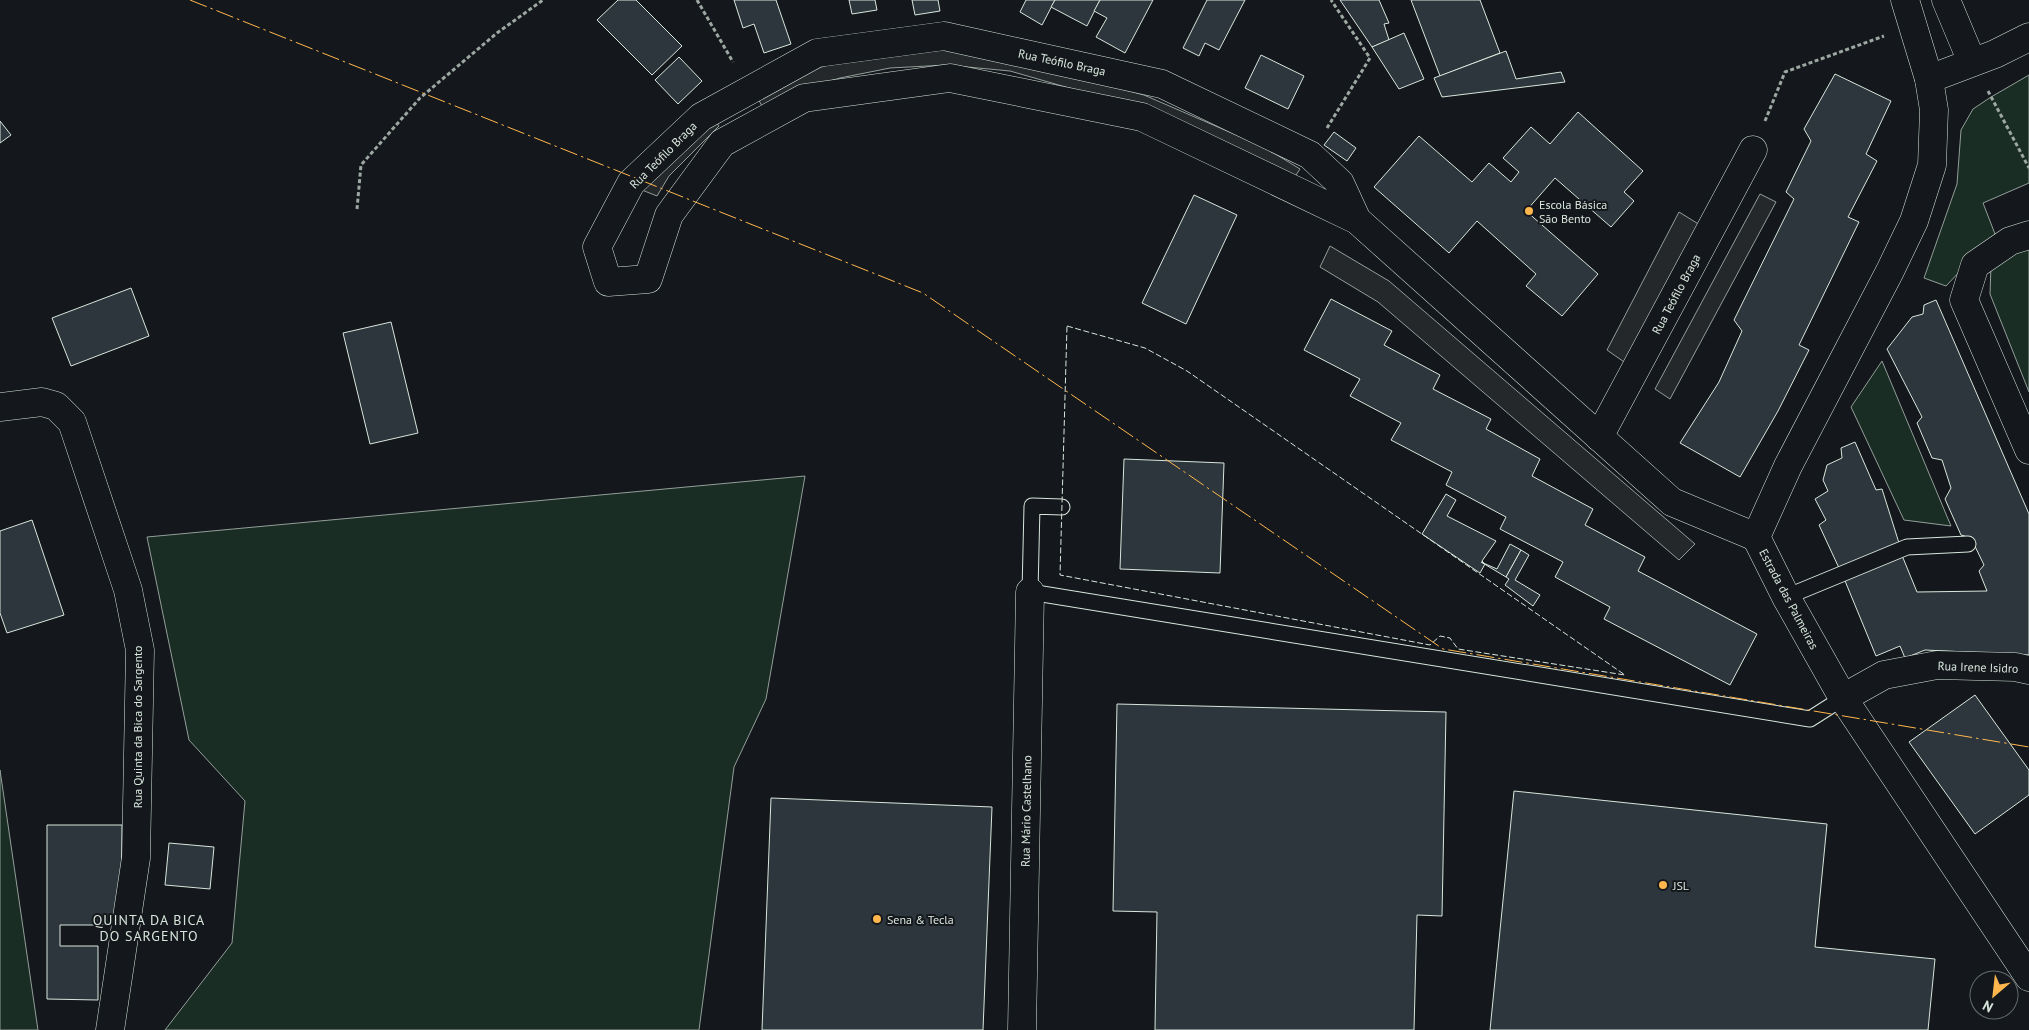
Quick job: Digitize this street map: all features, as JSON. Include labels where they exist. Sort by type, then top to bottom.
[{"type":"street","points":[[1946,0],[1972,62]]},
{"type":"street","name":"Estrada das Palmeiras","points":[[1909,8],[1929,79],[1934,110],[1932,165],[1914,221],[1890,271],[1788,466],[1756,537],[1786,597],[1843,698],[2029,976]]},
{"type":"street","name":"Rua Teófilo Braga","points":[[1357,220],[1340,183],[1310,154],[1162,84],[944,36],[817,53],[701,116],[631,183],[597,247],[608,282],[648,279],[669,215],[722,143],[804,98],[950,78],[1142,117],[1357,220],[1672,502],[1756,537]]},
{"type":"street","points":[[1929,79],[2029,38]]},
{"type":"street","name":"Rua Teófilo Braga","points":[[1598,437],[1753,150]]},
{"type":"street","points":[[2029,235],[2010,241],[1975,265],[1964,300],[2029,450]]},
{"type":"street","name":"Rua Quinta da Bica do Sargento","points":[[0,407],[42,402],[56,406],[72,422],[128,590],[140,650],[136,858],[110,1030]]},
{"type":"street","name":"Rua Mário Castelhano","points":[[1022,1030],[1030,592]]},
{"type":"street","name":"Rua Irene Isidro","points":[[1843,698],[1884,675],[1937,665],[2015,667],[2029,670]]},
{"type":"lane","points":[[1062,507],[1032,506],[1030,592],[1810,719],[1843,698]]},
{"type":"lane","points":[[1786,597],[1907,547],[1968,544]]},
{"type":"path","points":[[357,209],[361,165],[420,98],[497,33],[542,0]]},
{"type":"path","points":[[697,0],[749,91]]},
{"type":"path","points":[[1310,154],[1370,58],[1331,0]]},
{"type":"path","points":[[1753,150],[1785,72],[1909,8]]},
{"type":"path","points":[[1972,62],[2029,168]]},
{"type":"green space","points":[[2029,75],[2029,183],[1983,203],[1995,234],[1946,286],[1924,278],[1957,184],[1961,130],[1973,109]]},
{"type":"green space","points":[[2029,245],[2029,392],[1990,294],[1991,265]]},
{"type":"green space","points":[[1882,361],[1951,526],[1904,520],[1851,407]]},
{"type":"green space","points":[[805,476],[766,699],[734,767],[699,1030],[165,1030],[232,943],[245,801],[189,740],[147,537]]},
{"type":"green space","points":[[0,770],[38,1030],[0,1030]]},
{"type":"shaded area","points":[[947,50],[1011,59],[1144,95],[1264,147],[1300,169],[1294,178],[1139,108],[1010,71],[946,65],[890,68],[840,78],[799,90],[762,106],[756,95],[796,75],[834,63],[888,53]]},
{"type":"shaded area","points":[[713,117],[719,126],[669,176],[657,196],[642,190]]},
{"type":"shaded area","points":[[1760,194],[1776,202],[1670,399],[1655,389]]},
{"type":"shaded area","points":[[1679,212],[1700,225],[1627,364],[1607,350]]},
{"type":"shaded area","points":[[1330,246],[1389,281],[1695,544],[1679,560],[1378,302],[1320,267]]},
{"type":"building","points":[[618,0],[636,0],[682,46],[652,75],[597,20]]},
{"type":"building","points":[[734,0],[776,0],[791,44],[764,53],[754,24],[743,28]]},
{"type":"building","points":[[849,0],[875,0],[877,10],[852,14]]},
{"type":"building","points":[[912,0],[938,0],[940,11],[915,15]]},
{"type":"building","points":[[1026,0],[1055,0],[1042,25],[1020,12]]},
{"type":"building","points":[[1055,0],[1100,0],[1087,26],[1051,7]]},
{"type":"building","points":[[1100,0],[1153,0],[1125,53],[1096,37],[1107,18],[1094,11]]},
{"type":"building","points":[[1207,0],[1245,0],[1219,50],[1205,43],[1199,56],[1183,48]]},
{"type":"building","points":[[1340,0],[1379,0],[1389,23],[1384,24],[1389,40],[1372,47]]},
{"type":"building","points":[[1411,0],[1480,0],[1500,53],[1440,76]]},
{"type":"building","points":[[1404,33],[1424,79],[1399,89],[1372,47]]},
{"type":"building","points":[[1506,51],[1516,79],[1561,72],[1565,82],[1442,97],[1434,78]]},
{"type":"building","points":[[1261,55],[1304,76],[1288,109],[1245,88]]},
{"type":"building","points":[[679,57],[702,81],[678,104],[655,80]]},
{"type":"building","points":[[1835,74],[1891,101],[1866,154],[1877,161],[1848,217],[1859,222],[1799,345],[1809,350],[1778,411],[1740,477],[1680,443],[1719,382],[1742,331],[1734,320],[1794,199],[1786,192],[1811,141],[1804,129]]},
{"type":"building","points":[[1578,112],[1643,171],[1624,192],[1634,201],[1611,227],[1555,178],[1526,211],[1598,274],[1562,316],[1526,286],[1536,274],[1477,221],[1449,253],[1374,187],[1419,136],[1472,182],[1489,163],[1511,182],[1519,172],[1503,158],[1531,127],[1550,144]]},
{"type":"building","points":[[0,121],[11,135],[0,143]]},
{"type":"building","points":[[1334,132],[1356,148],[1347,161],[1324,145]]},
{"type":"building","points":[[1194,195],[1237,215],[1186,324],[1142,303]]},
{"type":"building","points":[[131,288],[149,336],[71,366],[52,318]]},
{"type":"building","points":[[1331,299],[1392,331],[1384,345],[1440,375],[1433,389],[1491,419],[1486,429],[1540,459],[1532,476],[1593,509],[1585,525],[1645,557],[1638,571],[1757,634],[1730,685],[1604,619],[1610,607],[1555,577],[1563,562],[1500,529],[1506,517],[1446,485],[1452,472],[1391,440],[1401,423],[1350,396],[1360,379],[1304,350]]},
{"type":"building","points":[[1936,300],[2029,514],[2029,655],[1925,650],[1905,658],[1900,646],[1876,656],[1843,576],[1901,553],[1917,592],[1987,591],[1979,571],[1984,565],[1971,538],[1961,535],[1945,499],[1951,488],[1942,460],[1932,458],[1917,423],[1922,417],[1887,349],[1912,317],[1923,314],[1924,305]]},
{"type":"building","points":[[391,322],[418,433],[370,444],[343,333]]},
{"type":"building","points":[[1855,442],[1876,490],[1882,489],[1899,543],[1839,568],[1819,525],[1826,520],[1815,499],[1828,491],[1823,480],[1827,465],[1842,458],[1841,448]]},
{"type":"building","points":[[1124,459],[1224,463],[1220,573],[1120,569]]},
{"type":"building","points":[[1446,494],[1456,500],[1447,516],[1496,541],[1482,561],[1485,564],[1480,573],[1422,534]]},
{"type":"building","points":[[32,520],[64,615],[7,633],[0,613],[0,531]]},
{"type":"building","points":[[1510,544],[1521,550],[1506,577],[1481,562],[1497,569]]},
{"type":"building","points":[[1521,550],[1529,555],[1515,580],[1540,595],[1533,606],[1505,585],[1509,579],[1506,577]]},
{"type":"building","points":[[1975,695],[2029,770],[2029,795],[1975,834],[1909,742]]},
{"type":"building","points":[[1117,704],[1446,712],[1442,916],[1417,915],[1414,1030],[1155,1030],[1157,912],[1113,911]]},
{"type":"building","name":"JSL","points":[[1514,791],[1827,824],[1815,947],[1935,959],[1928,1030],[1490,1030]]},
{"type":"building","name":"Sena & Tecla","points":[[771,798],[992,807],[983,1030],[762,1030]]},
{"type":"building","points":[[47,825],[122,825],[121,925],[60,925],[60,946],[98,946],[98,1000],[47,999]]},
{"type":"building","points":[[169,843],[214,847],[210,889],[165,885]]},
{"type":"fence","points":[[1067,326],[1145,348],[1187,371],[1625,675],[1458,649],[1450,638],[1440,636],[1430,645],[1060,575],[1067,326]]},
{"type":"power","points":[[190,0],[923,293],[1443,649],[2029,747]]},
{"type":"place","name":"Escola Básica São Bento","points":[[1529,211]]},
{"type":"place","name":"JSL","points":[[1663,885]]},
{"type":"place","name":"Sena & Tecla","points":[[877,919]]},
{"type":"district","name":"QUINTA DA BICA DO SARGENTO","points":[[149,928]]}]
